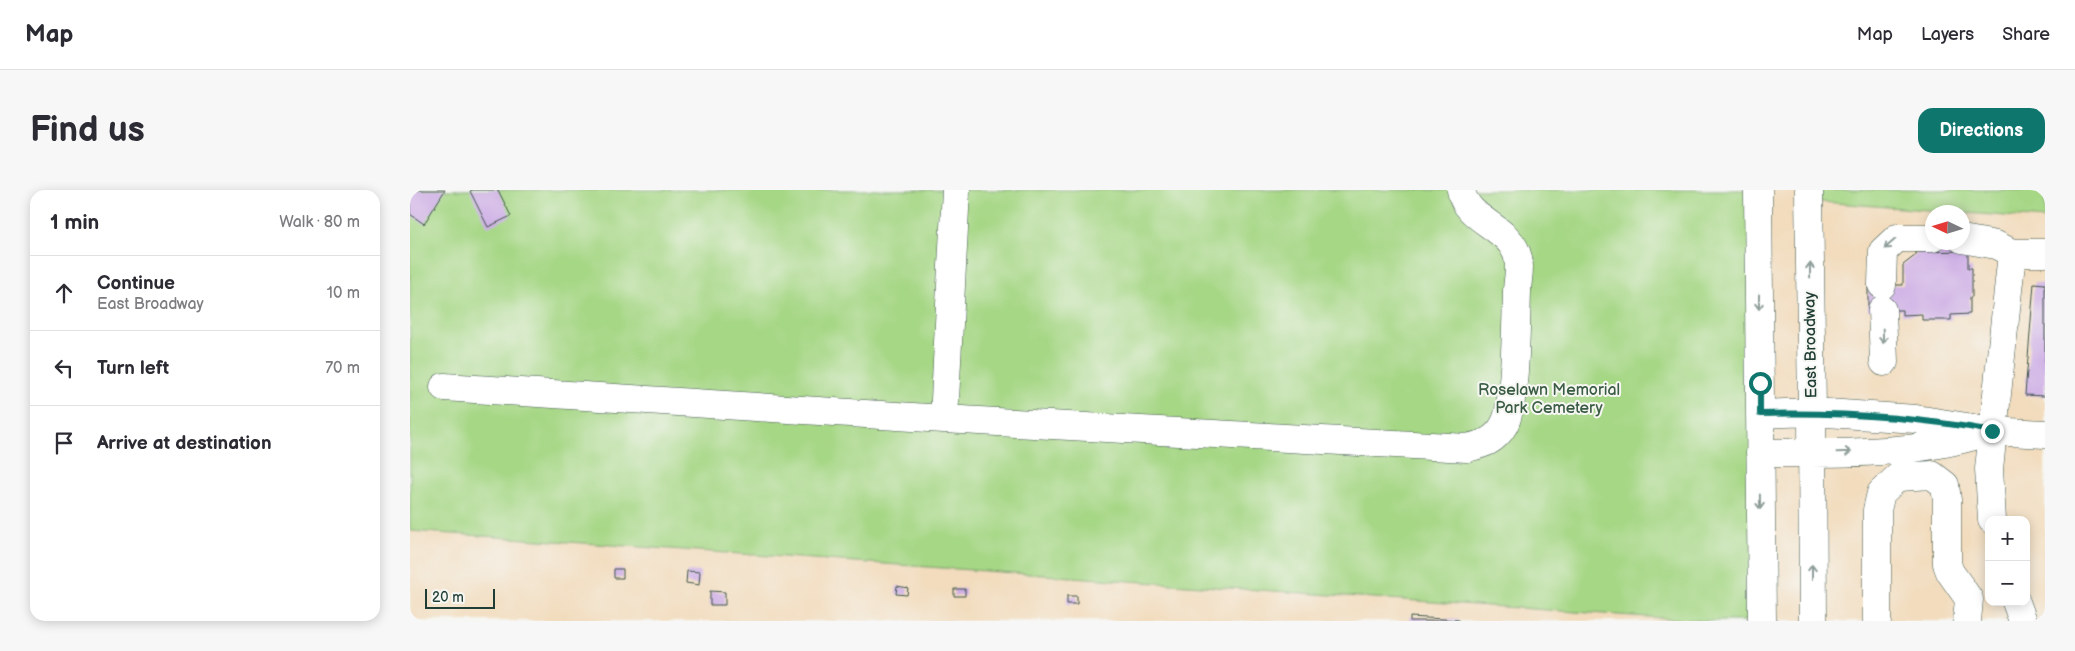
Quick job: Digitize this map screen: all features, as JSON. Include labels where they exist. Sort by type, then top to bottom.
[{"type":"street","points":[[944,419],[956,190]]},
{"type":"street","points":[[444,387],[944,419],[1467,448],[1485,444],[1497,436],[1506,423],[1510,408],[1514,366],[1518,258],[1510,240],[1474,213],[1462,199],[1461,190]]},
{"type":"street","points":[[1758,190],[1762,621]]},
{"type":"street","name":"East Broadway","points":[[1809,190],[1813,621]]},
{"type":"street","points":[[1884,362],[1883,251],[1897,238],[1925,238]]},
{"type":"street","points":[[1970,240],[1996,245],[2012,253],[2045,253]]},
{"type":"street","points":[[1992,516],[1989,469],[2012,253]]},
{"type":"street","points":[[1760,414],[1812,412],[1916,419],[1992,431],[2045,434]]},
{"type":"street","points":[[1760,453],[1812,453],[1926,447],[1961,441],[1992,431]]},
{"type":"street","points":[[1877,621],[1877,510],[1881,493],[1898,477],[1932,475],[1944,485],[1947,500],[1947,564],[1950,572],[1975,605]]},
{"type":"street","points":[[2017,606],[2023,621]]},
{"type":"green space","name":"Roselawn Memorial Park Cemetery","points":[[410,190],[1758,190],[1762,621],[1705,621],[410,531]]},
{"type":"green space","points":[[1809,190],[2045,190],[2045,219],[1970,213],[1970,205],[1925,205],[1925,210],[1809,201]]},
{"type":"building","points":[[415,190],[445,190],[424,224],[410,214],[410,198]]},
{"type":"building","points":[[498,190],[511,216],[488,227],[470,191]]},
{"type":"building","points":[[1968,251],[1968,268],[1972,268],[1970,314],[1951,315],[1951,320],[1922,320],[1922,314],[1902,315],[1902,310],[1868,310],[1868,285],[1903,285],[1903,265],[1916,255],[1916,252]]},
{"type":"building","points":[[2034,283],[2045,284],[2045,396],[2025,395]]},
{"type":"building","points":[[614,569],[623,569],[623,578],[614,578]]},
{"type":"building","points":[[687,571],[700,572],[699,585],[686,583]]},
{"type":"building","points":[[897,586],[908,588],[907,595],[896,594]]},
{"type":"building","points":[[954,589],[965,589],[965,596],[954,596]]},
{"type":"building","points":[[710,591],[725,592],[725,605],[710,605]]},
{"type":"building","points":[[1067,596],[1077,596],[1077,604],[1067,604]]},
{"type":"building","points":[[1410,617],[1459,620],[1459,621],[1410,621]]},
{"type":"route","points":[[1760,383],[1760,414],[1812,412],[1916,419],[1992,431]]}]
